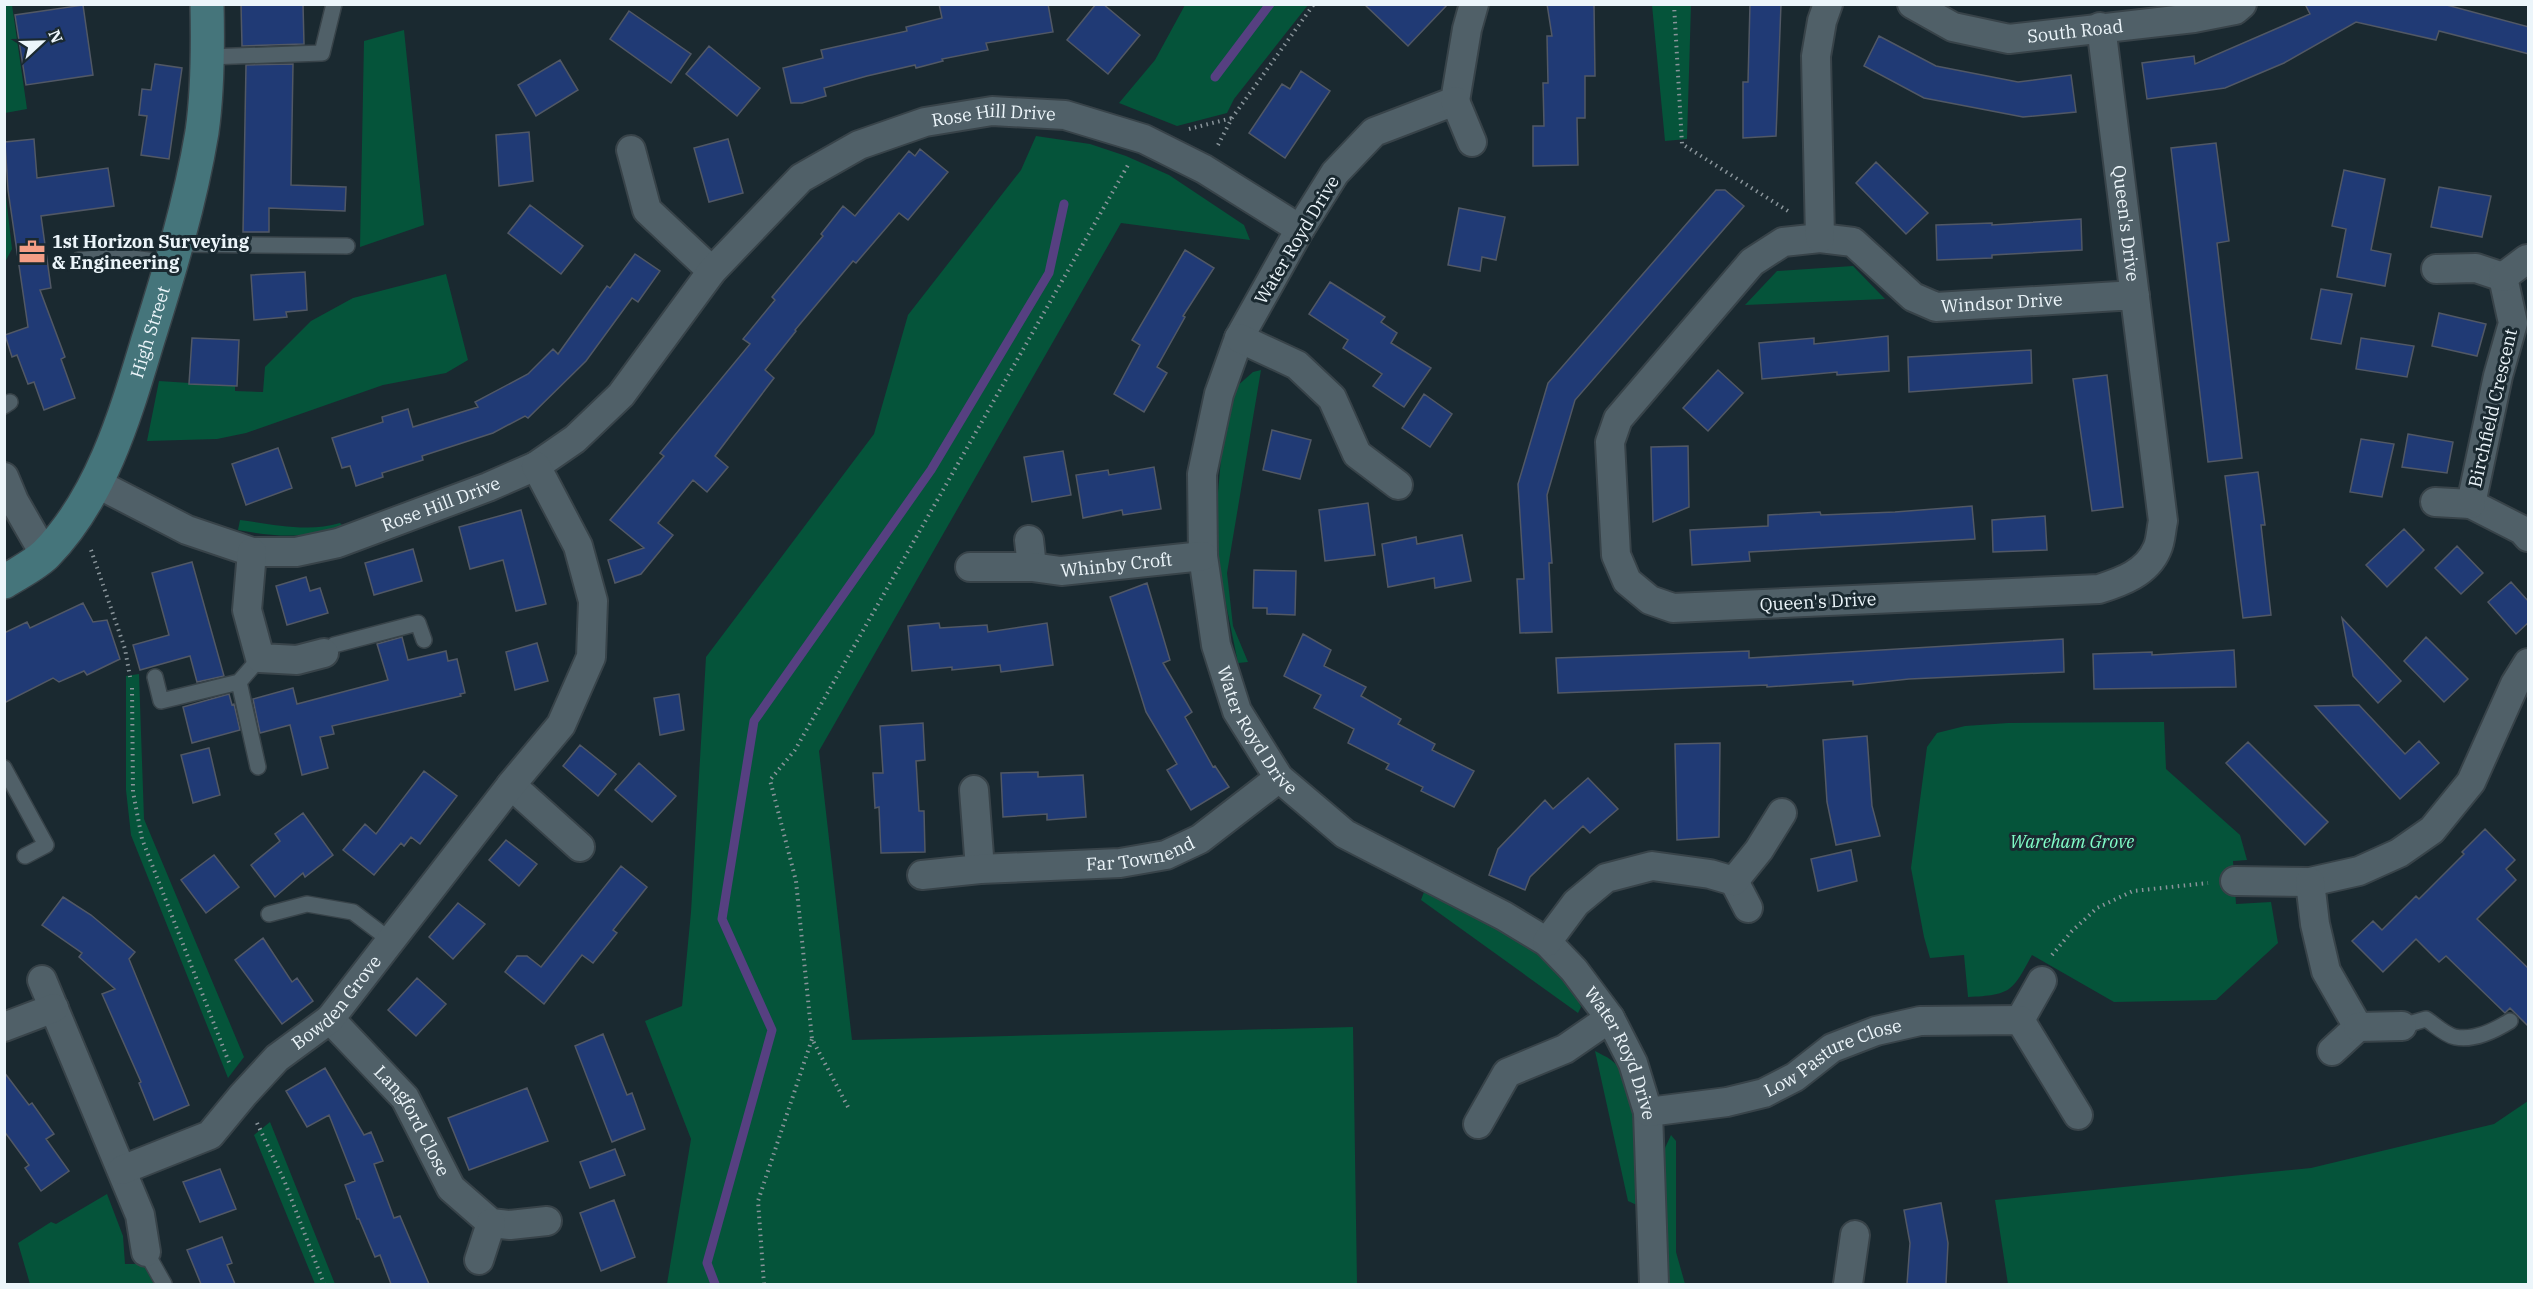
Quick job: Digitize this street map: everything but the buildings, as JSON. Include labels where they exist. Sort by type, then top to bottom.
[{"type":"main road","name":"High Street","points":[[4,582],[45,555],[68,527],[96,483],[126,412],[175,254],[202,130],[208,57],[207,4]]},
{"type":"street","points":[[1472,142],[1455,101],[1467,29],[1474,4]]},
{"type":"street","points":[[1820,238],[1816,56],[1822,21],[1828,4]]},
{"type":"street","name":"South Road","points":[[1912,4],[1953,27],[2009,39],[2194,18],[2235,10],[2242,4]]},
{"type":"street","name":"Queen's Drive","points":[[1820,238],[1784,242],[1752,262],[1618,419],[1610,442],[1616,555],[1627,580],[1650,600],[1673,608],[1685,608],[2099,589],[2126,581],[2141,570],[2157,550],[2163,520],[2100,27]]},
{"type":"street","name":"Water Royd Drive","points":[[1455,101],[1374,132],[1335,173],[1300,229],[1239,338],[1219,394],[1202,474],[1203,556],[1216,645],[1237,711],[1278,778],[1345,834],[1504,916],[1547,942],[1574,970],[1610,1018],[1633,1063],[1648,1112],[1654,1284]]},
{"type":"street","name":"Rose Hill Drive","points":[[96,483],[187,530],[252,552],[296,552],[338,543],[488,487],[536,466],[575,439],[621,395],[712,271],[801,178],[859,144],[925,122],[992,111],[1065,115],[1143,139],[1204,169],[1300,229]]},
{"type":"street","points":[[631,150],[647,210],[712,271]]},
{"type":"street","name":"Windsor Drive","points":[[1820,238],[1853,242],[1913,297],[1936,307],[2135,295]]},
{"type":"street","points":[[2436,269],[2476,268],[2503,276],[2528,259]]},
{"type":"street","name":"Birchfield Crescent","points":[[2471,504],[2498,376],[2513,323],[2503,276]]},
{"type":"street","points":[[1239,338],[1297,364],[1332,398],[1357,454],[1398,485]]},
{"type":"street","name":"Bowden Grove","points":[[122,1170],[210,1136],[277,1058],[330,1019],[511,785],[561,725],[591,657],[593,602],[579,546],[536,466]]},
{"type":"street","points":[[4,477],[14,501],[45,555]]},
{"type":"street","name":"Birchfield Crescent","points":[[2435,502],[2471,504],[2522,530],[2529,537]]},
{"type":"street","points":[[252,552],[247,610],[260,658],[297,660],[324,653]]},
{"type":"street","name":"Whinby Croft","points":[[970,567],[1030,553],[1061,571],[1203,556]]},
{"type":"street","points":[[2235,881],[2310,882],[2359,871],[2399,853],[2432,830],[2471,782],[2524,680]]},
{"type":"street","name":"Far Townend","points":[[922,875],[980,869],[1120,863],[1166,855],[1200,839],[1278,778]]},
{"type":"street","points":[[511,785],[580,847]]},
{"type":"street","points":[[974,790],[980,869]]},
{"type":"street","points":[[1734,881],[1759,850],[1782,813]]},
{"type":"street","points":[[1547,942],[1576,903],[1606,878],[1652,866],[1710,874],[1734,881],[1748,908]]},
{"type":"street","points":[[2310,882],[2315,924],[2326,972],[2358,1027]]},
{"type":"street","points":[[42,980],[140,1215],[146,1252]]},
{"type":"street","points":[[2042,981],[2020,1020],[2078,1114]]},
{"type":"street","points":[[4,1027],[54,1008]]},
{"type":"street","points":[[1478,1124],[1507,1074],[1565,1049],[1610,1018]]},
{"type":"street","name":"Langford Close","points":[[330,1019],[405,1098],[451,1188],[491,1223]]},
{"type":"street","name":"Low Pasture Close","points":[[1648,1112],[1726,1102],[1764,1093],[1794,1077],[1832,1048],[1876,1031],[1920,1021],[2020,1020]]},
{"type":"street","points":[[2332,1051],[2358,1027],[2402,1026]]},
{"type":"street","points":[[479,1260],[491,1223],[510,1225],[547,1221]]},
{"type":"street","points":[[1844,1284],[1855,1235]]},
{"type":"lane","points":[[208,57],[322,53],[333,4]]},
{"type":"lane","points":[[80,260],[115,256],[347,246]]},
{"type":"lane","points":[[324,653],[334,645],[418,623],[424,640]]},
{"type":"lane","points":[[155,677],[161,701],[239,682],[260,658]]},
{"type":"lane","points":[[239,682],[258,767]]},
{"type":"lane","points":[[4,768],[46,845],[25,856]]},
{"type":"lane","points":[[269,914],[307,904],[352,912],[390,940]]},
{"type":"lane","points":[[2402,1026],[2426,1019],[2454,1037],[2479,1036],[2496,1030],[2510,1021]]},
{"type":"lane","points":[[146,1252],[164,1284]]},
{"type":"path","points":[[1204,169],[1232,118],[1314,4]]},
{"type":"path","points":[[1674,4],[1682,144],[1792,213],[1820,238]]},
{"type":"path","points":[[848,1107],[812,1039],[795,880],[770,780],[795,750],[1143,139]]},
{"type":"path","points":[[68,527],[88,542],[125,649],[132,689],[133,792],[142,839],[243,1095],[284,1180],[324,1284]]},
{"type":"path","points":[[2042,981],[2054,951],[2097,908],[2133,891],[2235,881]]},
{"type":"path","points":[[764,1284],[758,1201],[812,1039]]},
{"type":"green space","points":[[5,4],[12,5],[27,109],[5,113]]},
{"type":"green space","points":[[1185,5],[1308,5],[1234,99],[1227,113],[1177,126],[1119,103],[1155,60]]},
{"type":"green space","points":[[1652,5],[1691,5],[1687,139],[1665,141]]},
{"type":"green space","points":[[404,30],[424,225],[360,247],[364,41]]},
{"type":"green space","points":[[1036,136],[1090,144],[1126,156],[1169,175],[1244,225],[1250,240],[1121,223],[819,751],[852,1040],[1353,1027],[1357,1284],[667,1284],[691,1139],[645,1021],[682,1006],[691,912],[706,657],[874,434],[908,315],[1021,170]]},
{"type":"green space","points":[[4,179],[12,249],[5,262],[4,262]]},
{"type":"green space","points":[[1853,266],[1885,299],[1745,305],[1777,271]]},
{"type":"green space","points":[[446,274],[468,360],[446,373],[383,385],[246,433],[217,439],[147,441],[159,381],[235,386],[235,391],[263,392],[265,367],[311,321],[353,298]]},
{"type":"green space","points":[[1261,370],[1227,573],[1233,626],[1248,662],[1238,663],[1217,560],[1216,515],[1222,447],[1235,388],[1253,372]]},
{"type":"green space","points":[[240,520],[303,528],[340,523],[343,526],[291,536],[238,530]]},
{"type":"green space","points":[[139,674],[144,819],[244,1057],[228,1078],[131,835],[126,790],[126,676]]},
{"type":"green space","name":"Wareham Grove","points":[[2164,722],[2166,769],[2240,835],[2247,860],[2233,861],[2236,904],[2271,902],[2278,943],[2216,1000],[2114,1002],[2032,955],[2020,977],[2009,989],[1993,995],[1968,997],[1964,955],[1930,958],[1911,868],[1927,747],[1937,733],[1965,726],[2008,723]]},
{"type":"green space","points":[[1424,892],[1490,925],[1535,953],[1555,969],[1571,987],[1581,1007],[1578,1013],[1421,900]]},
{"type":"green space","points":[[1595,1051],[1611,1060],[1621,1071],[1628,1087],[1636,1128],[1639,1206],[1628,1201]]},
{"type":"green space","points":[[2528,1101],[2528,1284],[2008,1284],[1995,1200],[2311,1168],[2494,1124]]},
{"type":"green space","points":[[270,1122],[335,1284],[315,1284],[254,1135]]},
{"type":"green space","points":[[1671,1135],[1676,1141],[1676,1252],[1685,1284],[1667,1284],[1665,1276],[1665,1148]]},
{"type":"green space","points":[[107,1194],[123,1236],[125,1264],[143,1264],[154,1284],[30,1284],[18,1243],[51,1222],[56,1224]]},
{"type":"waterway","points":[[1215,77],[1270,4]]},
{"type":"waterway","points":[[715,1284],[707,1263],[772,1030],[722,919],[754,721],[931,470],[1049,273],[1064,204]]},
{"type":"place","name":"1st Horizon Surveying & Engineering","points":[[32,252]]}]
